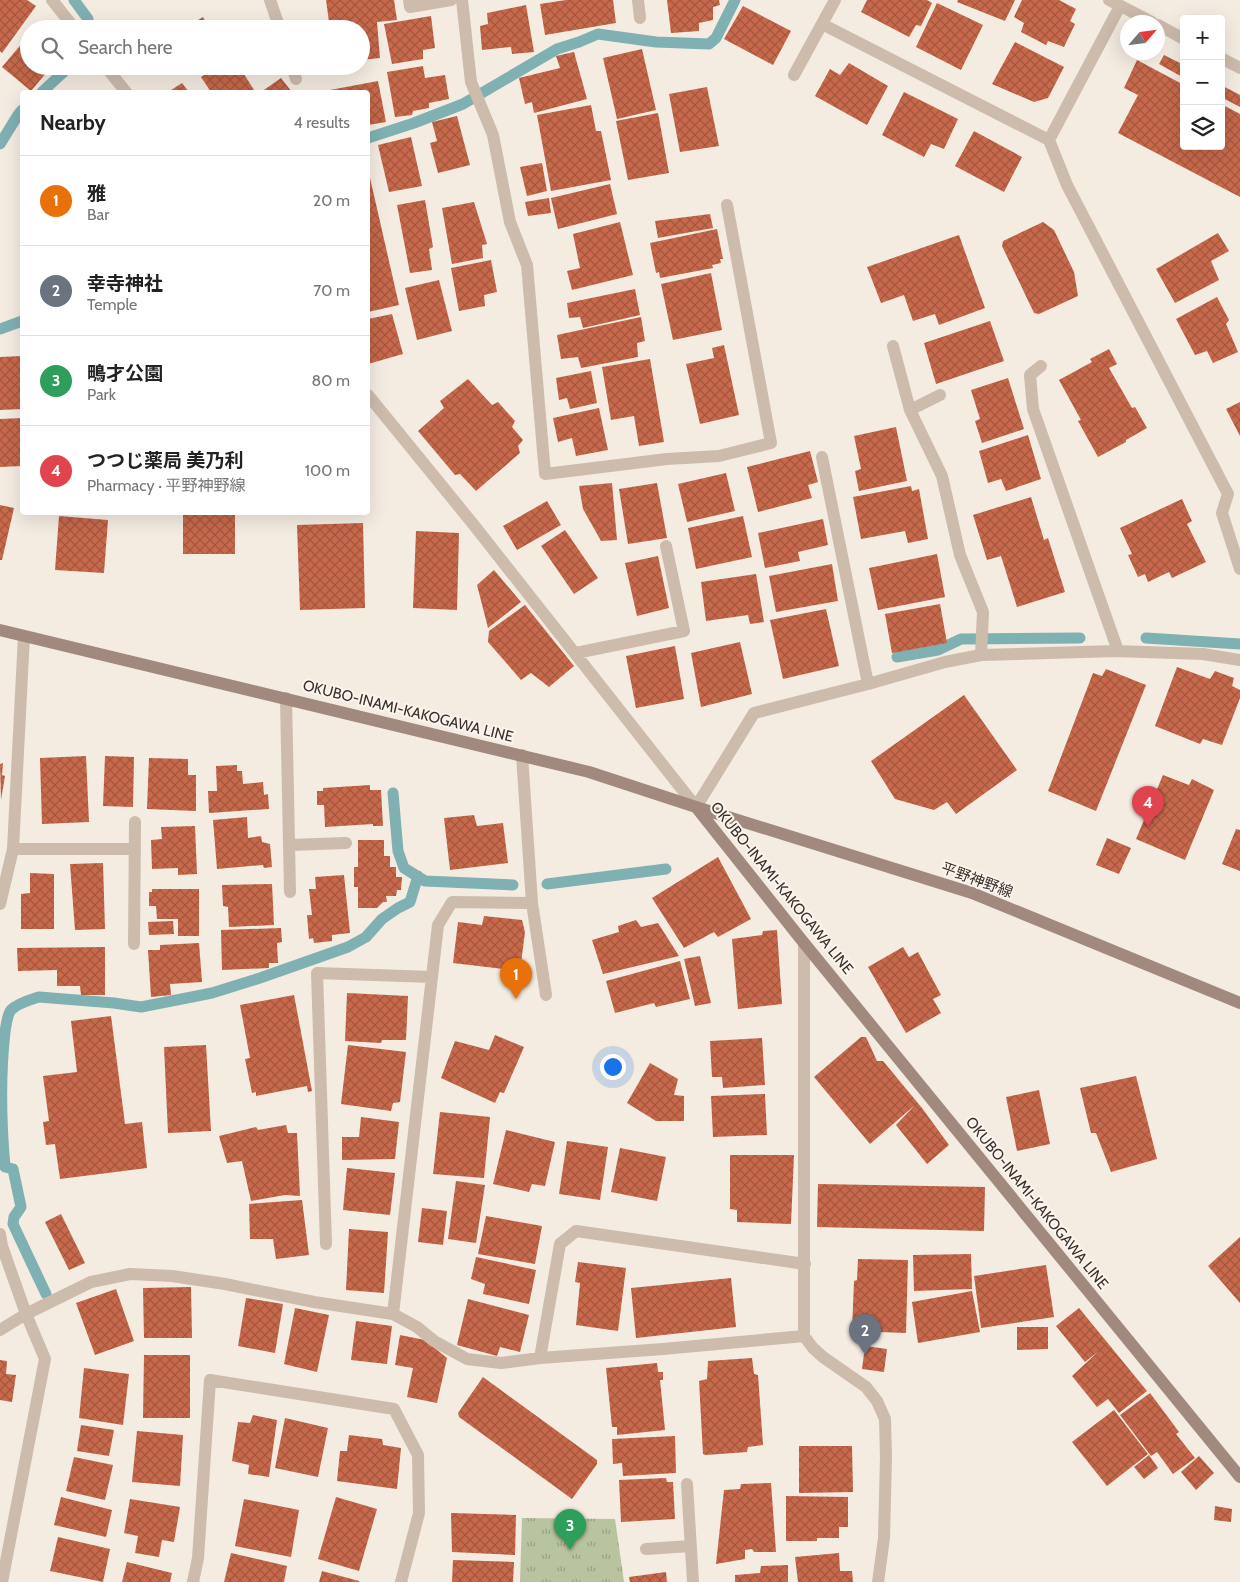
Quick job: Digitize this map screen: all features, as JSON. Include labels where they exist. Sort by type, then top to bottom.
[{"type":"main road","name":"OKUBO-INAMI-KAKOGAWA LINE","points":[[0,630],[589,772],[696,807],[804,943],[1240,1478]]},
{"type":"main road","name":"平野神野線","points":[[696,807],[972,893],[1240,1003]]},
{"type":"street","points":[[52,0],[68,20]]},
{"type":"street","points":[[270,0],[277,20]]},
{"type":"street","points":[[409,0],[410,7],[451,0]]},
{"type":"street","points":[[462,0],[471,82],[493,135],[510,222],[527,266],[545,474],[667,459],[719,456],[771,443],[727,205]]},
{"type":"street","points":[[638,0],[640,18]]},
{"type":"street","points":[[794,75],[835,0]]},
{"type":"street","points":[[1049,140],[1114,3],[1138,15]]},
{"type":"street","points":[[822,24],[1049,140],[1068,185],[1234,491],[1222,513],[1240,569]]},
{"type":"street","points":[[1165,29],[1180,37]]},
{"type":"street","points":[[1225,60],[1240,68]]},
{"type":"street","points":[[112,75],[124,90]]},
{"type":"street","points":[[295,75],[296,80]]},
{"type":"street","points":[[893,346],[910,410],[942,476],[960,555],[983,612],[981,654]]},
{"type":"street","points":[[1041,366],[1030,375],[1033,409],[1118,651]]},
{"type":"street","points":[[910,410],[940,395]]},
{"type":"street","points":[[370,397],[474,524],[696,807],[754,713],[981,654],[1118,651],[1203,654],[1240,660]]},
{"type":"street","points":[[822,457],[868,684]]},
{"type":"street","points":[[576,653],[684,631],[666,546]]},
{"type":"street","points":[[0,904],[13,848],[24,636]]},
{"type":"street","points":[[286,698],[290,892]]},
{"type":"street","points":[[522,755],[532,903],[546,995]]},
{"type":"street","points":[[134,944],[135,822]]},
{"type":"street","points":[[290,845],[346,843]]},
{"type":"street","points":[[13,848],[135,849]]},
{"type":"street","points":[[393,1314],[438,925],[452,902],[532,903]]},
{"type":"street","points":[[804,943],[804,1336],[823,1357],[866,1387],[877,1401],[885,1418],[884,1538],[878,1582]]},
{"type":"street","points":[[326,1244],[317,973],[432,977]]},
{"type":"street","points":[[540,1358],[560,1244],[576,1230],[804,1264]]},
{"type":"street","points":[[0,1234],[2,1246],[26,1314],[45,1359],[2,1582]]},
{"type":"street","points":[[0,1330],[26,1314],[91,1282],[130,1274],[172,1276],[314,1302],[393,1314],[417,1327],[434,1342],[467,1359],[502,1363],[540,1358],[804,1336]]},
{"type":"street","points":[[193,1582],[198,1558],[210,1380],[394,1409],[418,1455],[418,1513],[401,1582]]},
{"type":"street","points":[[687,1484],[693,1582]]},
{"type":"street","points":[[646,1549],[691,1546]]},
{"type":"green space","points":[[522,1518],[615,1519],[624,1582],[520,1582]]},
{"type":"building","points":[[0,0],[27,0],[36,6],[26,20],[20,20],[20,28],[2,53],[0,51]]},
{"type":"building","points":[[326,0],[394,0],[397,20],[377,22],[380,58],[370,59],[370,20],[329,20]]},
{"type":"building","points":[[566,0],[613,0],[616,23],[545,35],[540,4]]},
{"type":"building","points":[[667,0],[719,0],[720,5],[713,7],[713,20],[699,23],[699,31],[671,33]]},
{"type":"building","points":[[867,0],[927,0],[932,3],[921,26],[916,25],[909,37],[861,12]]},
{"type":"building","points":[[958,0],[1015,0],[1005,21],[957,2]]},
{"type":"building","points":[[1022,0],[1059,0],[1076,9],[1070,21],[1075,24],[1064,47],[1048,41],[1046,45],[1021,32],[1024,23],[1014,17]]},
{"type":"building","points":[[937,3],[983,25],[961,70],[916,47]]},
{"type":"building","points":[[526,5],[534,52],[512,54],[511,47],[482,50],[480,26],[488,24],[487,13]]},
{"type":"building","points":[[743,6],[791,31],[773,65],[724,39]]},
{"type":"building","points":[[431,16],[435,48],[423,50],[423,59],[392,64],[384,24]]},
{"type":"building","points":[[1015,42],[1064,67],[1048,98],[1034,102],[992,84]]},
{"type":"building","points":[[20,46],[20,75],[44,75],[30,90],[2,67]]},
{"type":"building","points":[[642,49],[656,110],[617,119],[603,58]]},
{"type":"building","points":[[574,52],[587,99],[534,113],[532,102],[525,104],[519,78],[560,68],[556,56]]},
{"type":"building","points":[[1165,56],[1180,63],[1180,76],[1159,64],[1161,60],[1165,60]]},
{"type":"building","points":[[1137,60],[1180,83],[1180,150],[1225,150],[1225,106],[1240,114],[1240,197],[1118,133],[1138,95],[1124,88]]},
{"type":"building","points":[[849,63],[888,86],[867,125],[815,96],[830,69],[840,75]]},
{"type":"building","points":[[423,66],[425,78],[445,75],[449,99],[429,103],[429,108],[413,111],[412,115],[395,117],[387,72]]},
{"type":"building","points":[[204,75],[245,75],[254,90],[210,90],[201,77]]},
{"type":"building","points":[[281,78],[290,90],[264,90]]},
{"type":"building","points":[[378,81],[386,122],[370,125],[370,90],[330,90]]},
{"type":"building","points":[[182,83],[187,90],[171,90]]},
{"type":"building","points":[[707,87],[719,146],[680,152],[669,94]]},
{"type":"building","points":[[1225,87],[1240,95],[1240,107],[1225,99]]},
{"type":"building","points":[[904,92],[958,119],[944,149],[931,144],[924,157],[882,135]]},
{"type":"building","points":[[591,105],[596,131],[601,131],[611,180],[551,191],[537,115]]},
{"type":"building","points":[[658,113],[669,173],[628,180],[616,121]]},
{"type":"building","points":[[457,116],[470,165],[438,173],[430,143],[437,141],[432,122]]},
{"type":"building","points":[[974,131],[1022,157],[1004,192],[955,166]]},
{"type":"building","points":[[411,137],[422,186],[389,192],[378,145]]},
{"type":"building","points":[[542,163],[547,191],[527,196],[520,167]]},
{"type":"building","points":[[370,178],[399,305],[370,312]]},
{"type":"building","points":[[610,184],[617,214],[558,229],[551,198]]},
{"type":"building","points":[[549,198],[551,213],[528,216],[525,202]]},
{"type":"building","points":[[425,200],[433,247],[429,249],[432,270],[410,273],[397,205]]},
{"type":"building","points":[[474,202],[487,244],[482,245],[483,258],[452,264],[442,208]]},
{"type":"building","points":[[710,214],[713,228],[658,238],[655,221]]},
{"type":"building","points":[[620,222],[633,275],[572,290],[567,271],[580,268],[573,234]]},
{"type":"building","points":[[1043,222],[1054,230],[1074,272],[1078,296],[1039,314],[1034,313],[1002,246],[1003,241]]},
{"type":"building","points":[[717,229],[723,259],[720,259],[721,263],[712,265],[713,268],[660,278],[659,272],[656,273],[650,243]]},
{"type":"building","points":[[1218,233],[1229,251],[1211,261],[1219,280],[1175,303],[1156,269]]},
{"type":"building","points":[[959,235],[985,308],[939,325],[935,314],[913,321],[904,295],[881,303],[867,267]]},
{"type":"building","points":[[491,260],[497,292],[484,295],[485,306],[459,311],[451,268]]},
{"type":"building","points":[[711,273],[722,330],[673,340],[661,284]]},
{"type":"building","points":[[439,280],[452,331],[417,340],[405,288]]},
{"type":"building","points":[[635,289],[640,315],[583,328],[580,317],[569,318],[567,303]]},
{"type":"building","points":[[1217,297],[1229,320],[1226,324],[1238,352],[1213,363],[1207,351],[1195,355],[1176,319]]},
{"type":"building","points":[[392,314],[403,354],[370,363],[370,319]]},
{"type":"building","points":[[641,317],[645,341],[637,343],[638,357],[581,368],[578,357],[561,359],[557,335]]},
{"type":"building","points":[[990,321],[1004,361],[936,384],[924,343]]},
{"type":"building","points":[[724,345],[739,415],[700,424],[686,364],[714,358],[712,348]]},
{"type":"building","points":[[1109,349],[1117,364],[1109,368],[1132,408],[1135,407],[1147,428],[1098,457],[1078,421],[1081,420],[1059,380],[1092,362],[1090,359]]},
{"type":"building","points":[[20,356],[20,409],[0,410],[0,357]]},
{"type":"building","points":[[650,359],[664,442],[639,446],[634,416],[611,420],[602,367]]},
{"type":"building","points":[[591,371],[597,403],[570,409],[567,398],[559,400],[556,378]]},
{"type":"building","points":[[1008,378],[1024,429],[982,443],[975,421],[980,419],[971,390]]},
{"type":"building","points":[[468,379],[492,405],[498,402],[515,421],[512,427],[523,440],[518,446],[520,453],[476,491],[460,474],[455,475],[418,431],[444,408],[440,401]]},
{"type":"building","points":[[1240,402],[1240,436],[1226,409]]},
{"type":"building","points":[[599,408],[608,450],[576,456],[572,438],[558,442],[553,418]]},
{"type":"building","points":[[20,418],[20,466],[0,467],[0,419]]},
{"type":"building","points":[[896,427],[907,481],[859,491],[855,471],[861,469],[854,436]]},
{"type":"building","points":[[1028,435],[1041,479],[1006,491],[1001,479],[988,483],[979,451]]},
{"type":"building","points":[[810,451],[818,482],[808,485],[812,498],[758,512],[747,467]]},
{"type":"building","points":[[726,473],[735,511],[687,522],[678,484]]},
{"type":"building","points":[[612,483],[617,540],[601,541],[583,509],[579,486]]},
{"type":"building","points":[[657,483],[667,538],[628,544],[619,489]]},
{"type":"building","points":[[911,486],[912,491],[919,489],[928,539],[908,543],[905,531],[861,539],[853,497]]},
{"type":"building","points":[[1031,497],[1044,540],[1048,538],[1065,592],[1017,607],[1001,556],[987,560],[973,515]]},
{"type":"building","points":[[1182,499],[1192,521],[1187,524],[1206,562],[1172,578],[1169,572],[1148,582],[1145,574],[1138,577],[1128,555],[1132,554],[1120,528]]},
{"type":"building","points":[[547,501],[561,525],[517,550],[503,526]]},
{"type":"building","points":[[0,505],[14,508],[2,560],[0,560]]},
{"type":"building","points":[[183,515],[235,515],[235,554],[183,554]]},
{"type":"building","points":[[59,516],[108,520],[104,573],[55,570]]},
{"type":"building","points":[[743,516],[752,557],[696,569],[688,528]]},
{"type":"building","points":[[823,519],[828,545],[798,552],[800,561],[765,568],[758,533]]},
{"type":"building","points":[[363,523],[365,608],[300,610],[297,525]]},
{"type":"building","points":[[565,530],[598,578],[574,594],[541,546]]},
{"type":"building","points":[[416,531],[459,533],[457,610],[413,608]]},
{"type":"building","points":[[937,554],[945,597],[878,610],[869,568]]},
{"type":"building","points":[[658,556],[669,608],[637,616],[625,563]]},
{"type":"building","points":[[832,564],[838,601],[776,612],[769,576]]},
{"type":"building","points":[[494,570],[521,602],[488,628],[477,585]]},
{"type":"building","points":[[756,574],[764,622],[750,624],[748,615],[706,621],[701,582]]},
{"type":"building","points":[[940,604],[947,643],[892,653],[885,614]]},
{"type":"building","points":[[525,605],[574,666],[549,687],[531,673],[521,680],[488,642],[489,631]]},
{"type":"building","points":[[826,609],[839,666],[783,679],[770,620]]},
{"type":"building","points":[[740,642],[752,694],[701,707],[691,653]]},
{"type":"building","points":[[675,646],[684,699],[636,708],[626,656]]},
{"type":"building","points":[[1177,667],[1210,679],[1215,671],[1234,678],[1232,686],[1240,690],[1240,698],[1222,745],[1203,739],[1200,744],[1155,726]]},
{"type":"building","points":[[1106,669],[1146,685],[1096,811],[1048,791],[1093,673],[1102,676]]},
{"type":"building","points":[[964,695],[1017,770],[956,814],[947,802],[934,810],[895,799],[871,761]]},
{"type":"building","points":[[86,756],[89,822],[42,824],[40,758]]},
{"type":"building","points":[[105,756],[134,757],[133,807],[103,806]]},
{"type":"building","points":[[149,758],[188,759],[188,775],[196,775],[196,811],[147,809]]},
{"type":"building","points":[[3,763],[2,775],[5,776],[1,800],[0,764]]},
{"type":"building","points":[[237,765],[237,771],[242,771],[243,784],[263,782],[264,795],[268,794],[269,809],[209,813],[208,791],[217,791],[216,766]]},
{"type":"building","points":[[1163,775],[1189,785],[1192,779],[1214,790],[1185,860],[1136,839]]},
{"type":"building","points":[[370,785],[370,790],[381,790],[383,826],[373,826],[373,824],[325,827],[324,805],[317,805],[317,791],[323,791],[323,788]]},
{"type":"building","points":[[474,815],[477,826],[503,823],[508,863],[450,870],[444,818]]},
{"type":"building","points":[[247,817],[248,838],[261,836],[262,842],[270,844],[272,867],[264,868],[263,865],[217,869],[213,820]]},
{"type":"building","points":[[195,826],[197,874],[178,875],[178,868],[152,869],[151,840],[162,839],[161,827]]},
{"type":"building","points":[[1236,829],[1240,830],[1240,871],[1222,864]]},
{"type":"building","points":[[1107,838],[1131,848],[1119,874],[1096,865]]},
{"type":"building","points":[[358,840],[384,840],[384,856],[390,856],[390,867],[396,867],[396,877],[402,877],[401,890],[397,890],[396,896],[386,896],[387,902],[383,902],[377,908],[358,908],[358,887],[354,887],[354,867],[358,867]]},
{"type":"building","points":[[718,857],[751,919],[718,937],[714,932],[684,948],[652,898]]},
{"type":"building","points":[[103,863],[105,929],[75,930],[70,864]]},
{"type":"building","points":[[30,873],[54,874],[54,929],[21,929],[21,894],[30,893]]},
{"type":"building","points":[[344,875],[350,933],[332,935],[332,941],[314,943],[313,938],[309,939],[307,915],[312,915],[309,889],[316,889],[315,877]]},
{"type":"building","points":[[272,884],[274,925],[229,927],[228,907],[223,906],[222,885]]},
{"type":"building","points":[[152,889],[199,889],[199,936],[178,936],[178,919],[157,919],[156,906],[149,906],[149,892],[152,892]]},
{"type":"building","points":[[484,916],[522,920],[525,932],[520,971],[453,963],[458,922],[482,925]]},
{"type":"building","points":[[636,920],[641,927],[658,923],[679,956],[603,974],[592,940],[619,932],[618,926]]},
{"type":"building","points":[[173,921],[174,934],[149,935],[148,922]]},
{"type":"building","points":[[281,928],[282,942],[277,943],[278,963],[269,963],[269,968],[222,970],[221,930]]},
{"type":"building","points":[[777,930],[782,1004],[738,1009],[732,939],[762,935],[763,931]]},
{"type":"building","points":[[199,943],[202,982],[170,984],[171,995],[151,997],[148,950],[160,950],[160,945]]},
{"type":"building","points":[[105,947],[105,995],[81,995],[80,986],[57,986],[57,970],[18,971],[17,948]]},
{"type":"building","points":[[903,947],[909,957],[918,952],[941,995],[933,999],[941,1013],[906,1033],[868,967]]},
{"type":"building","points":[[700,956],[711,1003],[695,1006],[684,959]]},
{"type":"building","points":[[680,961],[690,999],[656,1007],[654,1003],[615,1013],[606,981]]},
{"type":"building","points":[[347,993],[408,996],[406,1040],[382,1040],[381,1043],[345,1041]]},
{"type":"building","points":[[294,995],[312,1091],[308,1092],[307,1086],[256,1096],[256,1092],[252,1093],[245,1059],[250,1058],[240,1005]]},
{"type":"building","points":[[111,1016],[125,1124],[142,1122],[147,1168],[60,1179],[55,1144],[46,1145],[43,1122],[49,1121],[43,1076],[77,1072],[71,1021]]},
{"type":"building","points":[[495,1035],[524,1047],[504,1093],[500,1092],[495,1103],[441,1078],[455,1041],[489,1050]]},
{"type":"building","points":[[861,1037],[866,1037],[877,1061],[883,1061],[922,1108],[949,1145],[927,1164],[896,1125],[915,1105],[870,1144],[814,1077]]},
{"type":"building","points":[[762,1038],[765,1085],[723,1088],[722,1077],[712,1077],[710,1041]]},
{"type":"building","points":[[206,1045],[211,1131],[168,1133],[164,1047]]},
{"type":"building","points":[[348,1045],[406,1052],[400,1102],[393,1103],[391,1111],[341,1104]]},
{"type":"building","points":[[650,1063],[678,1079],[674,1095],[684,1096],[684,1121],[656,1121],[627,1103]]},
{"type":"building","points":[[1136,1076],[1157,1159],[1111,1172],[1096,1133],[1091,1133],[1080,1088]]},
{"type":"building","points":[[1039,1090],[1050,1144],[1017,1151],[1006,1097]]},
{"type":"building","points":[[765,1094],[767,1135],[713,1137],[711,1096]]},
{"type":"building","points":[[440,1112],[490,1117],[484,1178],[433,1174]]},
{"type":"building","points":[[361,1117],[399,1122],[395,1159],[342,1160],[342,1137],[359,1137]]},
{"type":"building","points":[[286,1125],[288,1133],[297,1133],[300,1196],[285,1195],[251,1201],[242,1161],[227,1163],[219,1136],[256,1127],[258,1130]]},
{"type":"building","points":[[506,1130],[555,1142],[545,1186],[532,1184],[529,1192],[493,1184]]},
{"type":"building","points":[[567,1141],[608,1147],[600,1200],[559,1194]]},
{"type":"building","points":[[620,1148],[666,1157],[657,1201],[611,1192]]},
{"type":"building","points":[[730,1155],[794,1155],[791,1224],[737,1222],[737,1210],[730,1209]]},
{"type":"building","points":[[347,1168],[395,1173],[390,1215],[343,1210]]},
{"type":"building","points":[[456,1181],[485,1185],[476,1243],[448,1239]]},
{"type":"building","points":[[818,1184],[985,1187],[984,1231],[817,1227]]},
{"type":"building","points":[[302,1200],[309,1255],[276,1259],[273,1239],[250,1239],[249,1204]]},
{"type":"building","points":[[422,1208],[447,1211],[443,1245],[418,1242]]},
{"type":"building","points":[[61,1214],[85,1263],[69,1270],[45,1222]]},
{"type":"building","points":[[486,1216],[542,1226],[535,1264],[478,1254]]},
{"type":"building","points":[[349,1229],[388,1232],[384,1293],[346,1290]]},
{"type":"building","points":[[1240,1237],[1240,1303],[1208,1266]]},
{"type":"building","points":[[971,1254],[972,1289],[914,1291],[913,1255]]},
{"type":"building","points":[[476,1257],[536,1270],[529,1304],[483,1294],[485,1284],[471,1279]]},
{"type":"building","points":[[858,1259],[908,1260],[906,1333],[852,1331],[854,1281],[857,1280]]},
{"type":"building","points":[[578,1262],[626,1268],[618,1331],[576,1325],[580,1283],[575,1282]]},
{"type":"building","points":[[1046,1265],[1054,1317],[981,1328],[974,1276]]},
{"type":"building","points":[[731,1278],[736,1327],[636,1338],[631,1288]]},
{"type":"building","points":[[191,1287],[192,1338],[144,1338],[143,1288]]},
{"type":"building","points":[[116,1289],[134,1341],[95,1355],[76,1303]]},
{"type":"building","points":[[972,1291],[980,1332],[918,1343],[912,1302]]},
{"type":"building","points":[[246,1298],[283,1304],[275,1353],[238,1346]]},
{"type":"building","points":[[468,1299],[529,1315],[520,1352],[500,1347],[497,1356],[457,1345]]},
{"type":"building","points":[[295,1308],[329,1315],[317,1372],[284,1364]]},
{"type":"building","points":[[1079,1308],[1147,1391],[1119,1413],[1108,1399],[1097,1407],[1072,1376],[1099,1351],[1085,1362],[1056,1326]]},
{"type":"building","points":[[356,1321],[392,1326],[387,1364],[351,1360]]},
{"type":"building","points":[[1017,1327],[1048,1327],[1048,1349],[1017,1350]]},
{"type":"building","points":[[400,1335],[425,1340],[447,1358],[437,1403],[407,1397],[413,1368],[395,1365]]},
{"type":"building","points":[[865,1346],[887,1349],[884,1372],[862,1369]]},
{"type":"building","points":[[144,1355],[190,1355],[190,1418],[143,1418]]},
{"type":"building","points":[[752,1358],[754,1374],[758,1375],[763,1445],[748,1447],[747,1452],[703,1454],[699,1381],[707,1379],[708,1361]]},
{"type":"building","points":[[0,1360],[7,1361],[6,1374],[16,1375],[12,1402],[0,1400]]},
{"type":"building","points":[[657,1363],[658,1372],[663,1372],[663,1380],[660,1380],[665,1430],[617,1435],[617,1427],[612,1427],[606,1368]]},
{"type":"building","points":[[84,1368],[129,1374],[123,1425],[79,1418]]},
{"type":"building","points":[[483,1377],[597,1460],[597,1464],[572,1499],[459,1417],[458,1413]]},
{"type":"building","points":[[1150,1393],[1179,1432],[1176,1434],[1195,1458],[1173,1474],[1157,1452],[1151,1456],[1120,1415]]},
{"type":"building","points":[[1114,1410],[1148,1454],[1107,1486],[1072,1442]]},
{"type":"building","points":[[253,1415],[277,1420],[269,1477],[248,1474],[249,1465],[232,1461],[238,1422],[250,1423]]},
{"type":"building","points":[[285,1418],[328,1428],[318,1477],[275,1468]]},
{"type":"building","points":[[81,1425],[114,1430],[109,1456],[77,1451]]},
{"type":"building","points":[[137,1431],[183,1435],[180,1486],[132,1482]]},
{"type":"building","points":[[349,1435],[382,1439],[383,1445],[401,1448],[397,1489],[337,1481],[340,1451],[347,1451]]},
{"type":"building","points":[[675,1436],[676,1473],[623,1476],[622,1463],[613,1464],[612,1439]]},
{"type":"building","points":[[799,1446],[852,1446],[853,1492],[799,1493]]},
{"type":"building","points":[[1149,1455],[1158,1468],[1144,1479],[1134,1467]]},
{"type":"building","points":[[1199,1456],[1214,1473],[1196,1490],[1181,1472]]},
{"type":"building","points":[[74,1457],[113,1465],[105,1500],[66,1491]]},
{"type":"building","points":[[666,1478],[667,1482],[673,1482],[675,1519],[621,1522],[619,1480]]},
{"type":"building","points":[[771,1483],[776,1552],[745,1550],[745,1559],[716,1564],[724,1490],[740,1489],[741,1484]]},
{"type":"building","points":[[786,1496],[848,1497],[848,1527],[839,1527],[839,1538],[817,1538],[817,1541],[786,1541]]},
{"type":"building","points":[[61,1497],[112,1510],[106,1537],[54,1525]]},
{"type":"building","points":[[336,1497],[377,1509],[359,1571],[318,1559]]},
{"type":"building","points":[[130,1499],[180,1507],[174,1542],[162,1540],[159,1557],[135,1553],[138,1536],[124,1533]]},
{"type":"building","points":[[244,1499],[299,1510],[291,1557],[235,1546]]},
{"type":"building","points":[[1215,1506],[1232,1509],[1231,1522],[1214,1520]]},
{"type":"building","points":[[451,1513],[516,1515],[515,1555],[452,1552]]},
{"type":"building","points":[[58,1537],[110,1549],[103,1582],[50,1571]]},
{"type":"building","points":[[231,1553],[287,1566],[284,1582],[224,1582]]},
{"type":"building","points":[[839,1553],[840,1571],[852,1571],[853,1582],[798,1582],[795,1557]]},
{"type":"building","points":[[453,1560],[514,1562],[513,1582],[452,1582]]},
{"type":"building","points":[[127,1562],[172,1573],[170,1582],[122,1582]]},
{"type":"building","points":[[788,1565],[788,1582],[735,1582],[735,1575],[760,1573],[761,1566]]},
{"type":"building","points":[[322,1571],[359,1581],[359,1582],[319,1582]]},
{"type":"building","points":[[666,1572],[667,1582],[630,1582],[629,1577]]},
{"type":"waterway","points":[[74,0],[88,20]]},
{"type":"waterway","points":[[370,137],[463,104],[557,49],[598,34],[656,42],[709,44],[716,38],[735,0]]},
{"type":"waterway","points":[[44,90],[60,75]]},
{"type":"waterway","points":[[0,144],[20,112]]},
{"type":"waterway","points":[[0,329],[20,322]]},
{"type":"waterway","points":[[897,657],[938,650],[961,639],[1080,638]]},
{"type":"waterway","points":[[1146,638],[1240,644]]},
{"type":"waterway","points":[[393,793],[398,851],[404,868],[425,881],[513,885]]},
{"type":"waterway","points":[[547,884],[666,869]]},
{"type":"waterway","points":[[46,1294],[13,1224],[14,1217],[21,1207],[13,1169],[5,1167],[2,1066],[6,1027],[11,1010],[39,997],[141,1007],[212,993],[260,978],[348,947],[366,937],[382,919],[410,902],[418,876]]},
{"type":"place","name":"つつじ薬局 美乃利","points":[[1148,827]]},
{"type":"place","name":"雅","points":[[516,999]]},
{"type":"place","name":"幸寺神社","points":[[865,1355]]},
{"type":"place","name":"鴫才公園","points":[[570,1550]]}]
